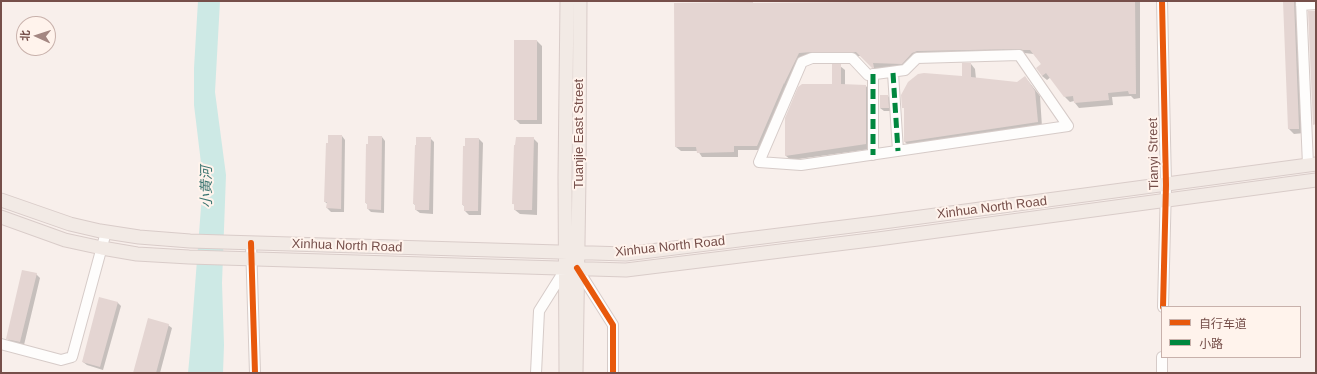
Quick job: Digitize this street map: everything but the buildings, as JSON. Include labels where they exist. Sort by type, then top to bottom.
[{"type":"main road","name":"Tuanjie East Street","points":[[567,1],[572,268]]},
{"type":"main road","name":"Tuanjie East Street","points":[[572,252],[580,1]]},
{"type":"main road","name":"Xinhua North Road","points":[[1,200],[70,224],[139,237],[190,241],[626,254],[869,224],[1312,165]]},
{"type":"main road","name":"Xinhua North Road","points":[[1,218],[65,240],[137,254],[189,257],[626,270],[878,239],[1316,180]]},
{"type":"main road","points":[[566,373],[572,268]]},
{"type":"main road","points":[[572,268],[576,373]]},
{"type":"street","name":"Tianyi Street","points":[[1162,1],[1166,185],[1163,306]]},
{"type":"street","points":[[1312,165],[1301,3],[1316,4]]},
{"type":"street","points":[[1019,55],[1068,126],[801,165],[759,162],[802,62],[812,58],[852,58],[868,75],[873,74],[905,70],[917,58],[1019,55]]},
{"type":"street","points":[[893,72],[898,151]]},
{"type":"street","points":[[873,74],[874,155]]},
{"type":"street","points":[[1,344],[61,360],[72,357],[106,232]]},
{"type":"street","points":[[251,243],[255,373]]},
{"type":"street","points":[[536,373],[539,311],[572,268],[613,325],[613,373]]},
{"type":"street","points":[[1162,358],[1162,373]]},
{"type":"water","name":"小黄河","points":[[198,1],[220,1],[215,92],[226,175],[222,283],[224,345],[223,373],[188,373],[202,194],[201,163],[194,105],[194,68]]},
{"type":"marked path","points":[[893,73],[898,151]]},
{"type":"marked path","points":[[873,74],[873,155]]},
{"type":"cycle path","points":[[1162,1],[1166,185],[1163,306]]},
{"type":"cycle path","points":[[251,243],[255,373]]},
{"type":"cycle path","points":[[577,268],[613,325],[613,373]]}]
